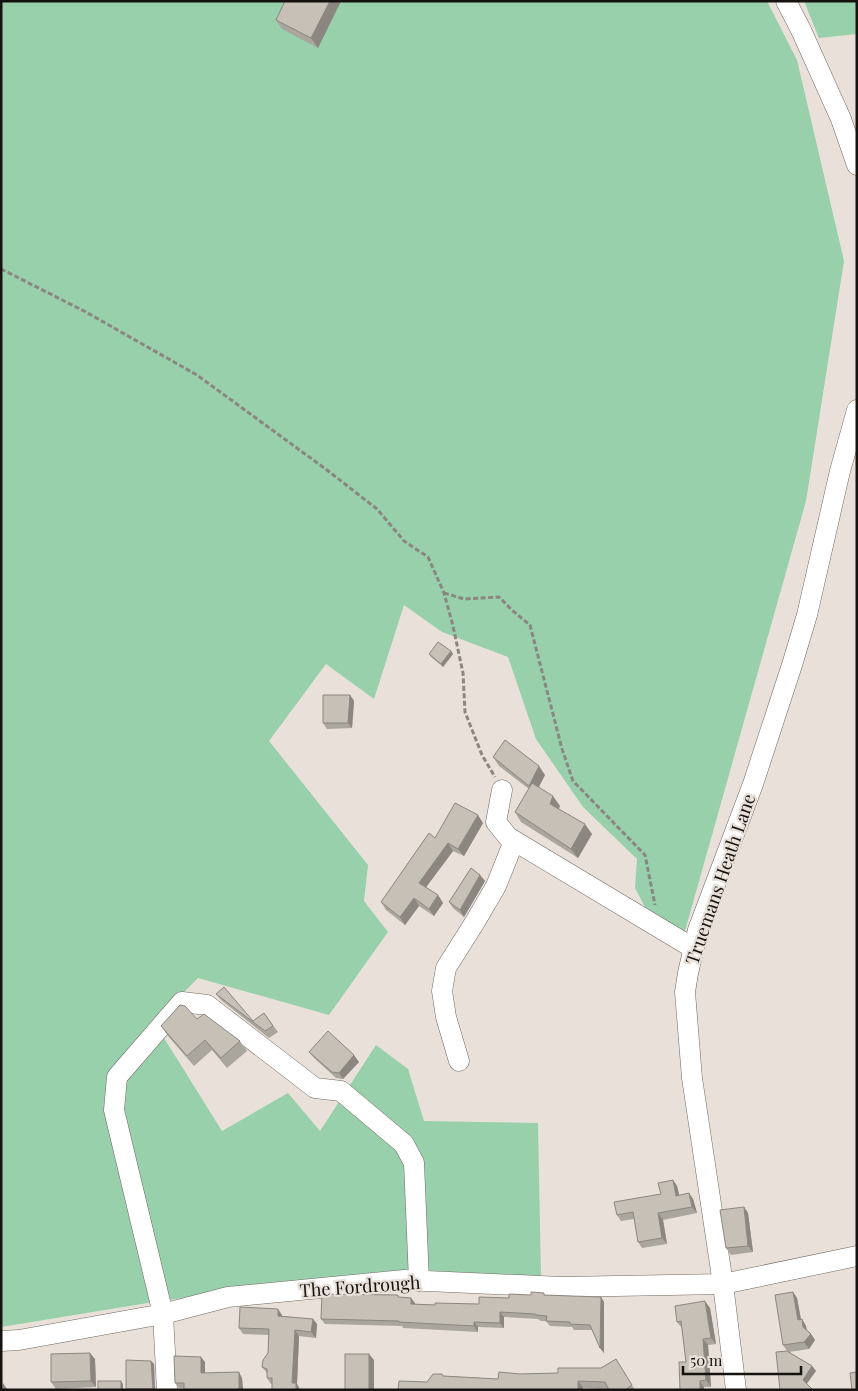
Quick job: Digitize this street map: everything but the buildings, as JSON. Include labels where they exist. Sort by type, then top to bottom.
[{"type":"street","points":[[786,1],[842,119],[857,165]]},
{"type":"street","name":"Truemans Heath Lane","points":[[736,1390],[723,1284],[692,1069],[685,992],[693,948],[753,784],[792,664],[857,410]]},
{"type":"street","points":[[502,790],[496,822],[508,837],[693,948]]},
{"type":"street","points":[[459,1061],[446,1017],[442,991],[446,968],[476,922],[496,886],[514,840]]},
{"type":"street","points":[[167,1390],[163,1314],[114,1110],[117,1077],[182,1002],[207,1005],[315,1088],[341,1092],[404,1144],[414,1163],[419,1281]]},
{"type":"street","name":"The Fordrough","points":[[1,1342],[163,1314],[228,1297],[404,1280],[562,1287],[723,1284],[857,1256]]},
{"type":"path","points":[[1,269],[84,311],[197,375],[328,470],[377,509],[404,540],[428,557],[444,593],[453,626],[463,673],[465,712],[482,755],[502,790]]},
{"type":"path","points":[[444,593],[462,598],[499,597],[530,625],[562,749],[573,781],[645,855],[656,910]]},
{"type":"green space","points":[[1,1],[767,1],[797,60],[844,261],[806,501],[685,931],[647,911],[635,888],[637,859],[583,807],[536,739],[508,657],[442,632],[404,605],[374,699],[326,664],[269,741],[368,865],[364,901],[388,932],[329,1015],[198,978],[154,1022],[222,1131],[288,1093],[320,1131],[376,1045],[408,1069],[424,1121],[538,1123],[541,1279],[411,1269],[160,1301],[1,1327]]},
{"type":"green space","points":[[804,1],[857,1],[857,34],[819,38]]}]
